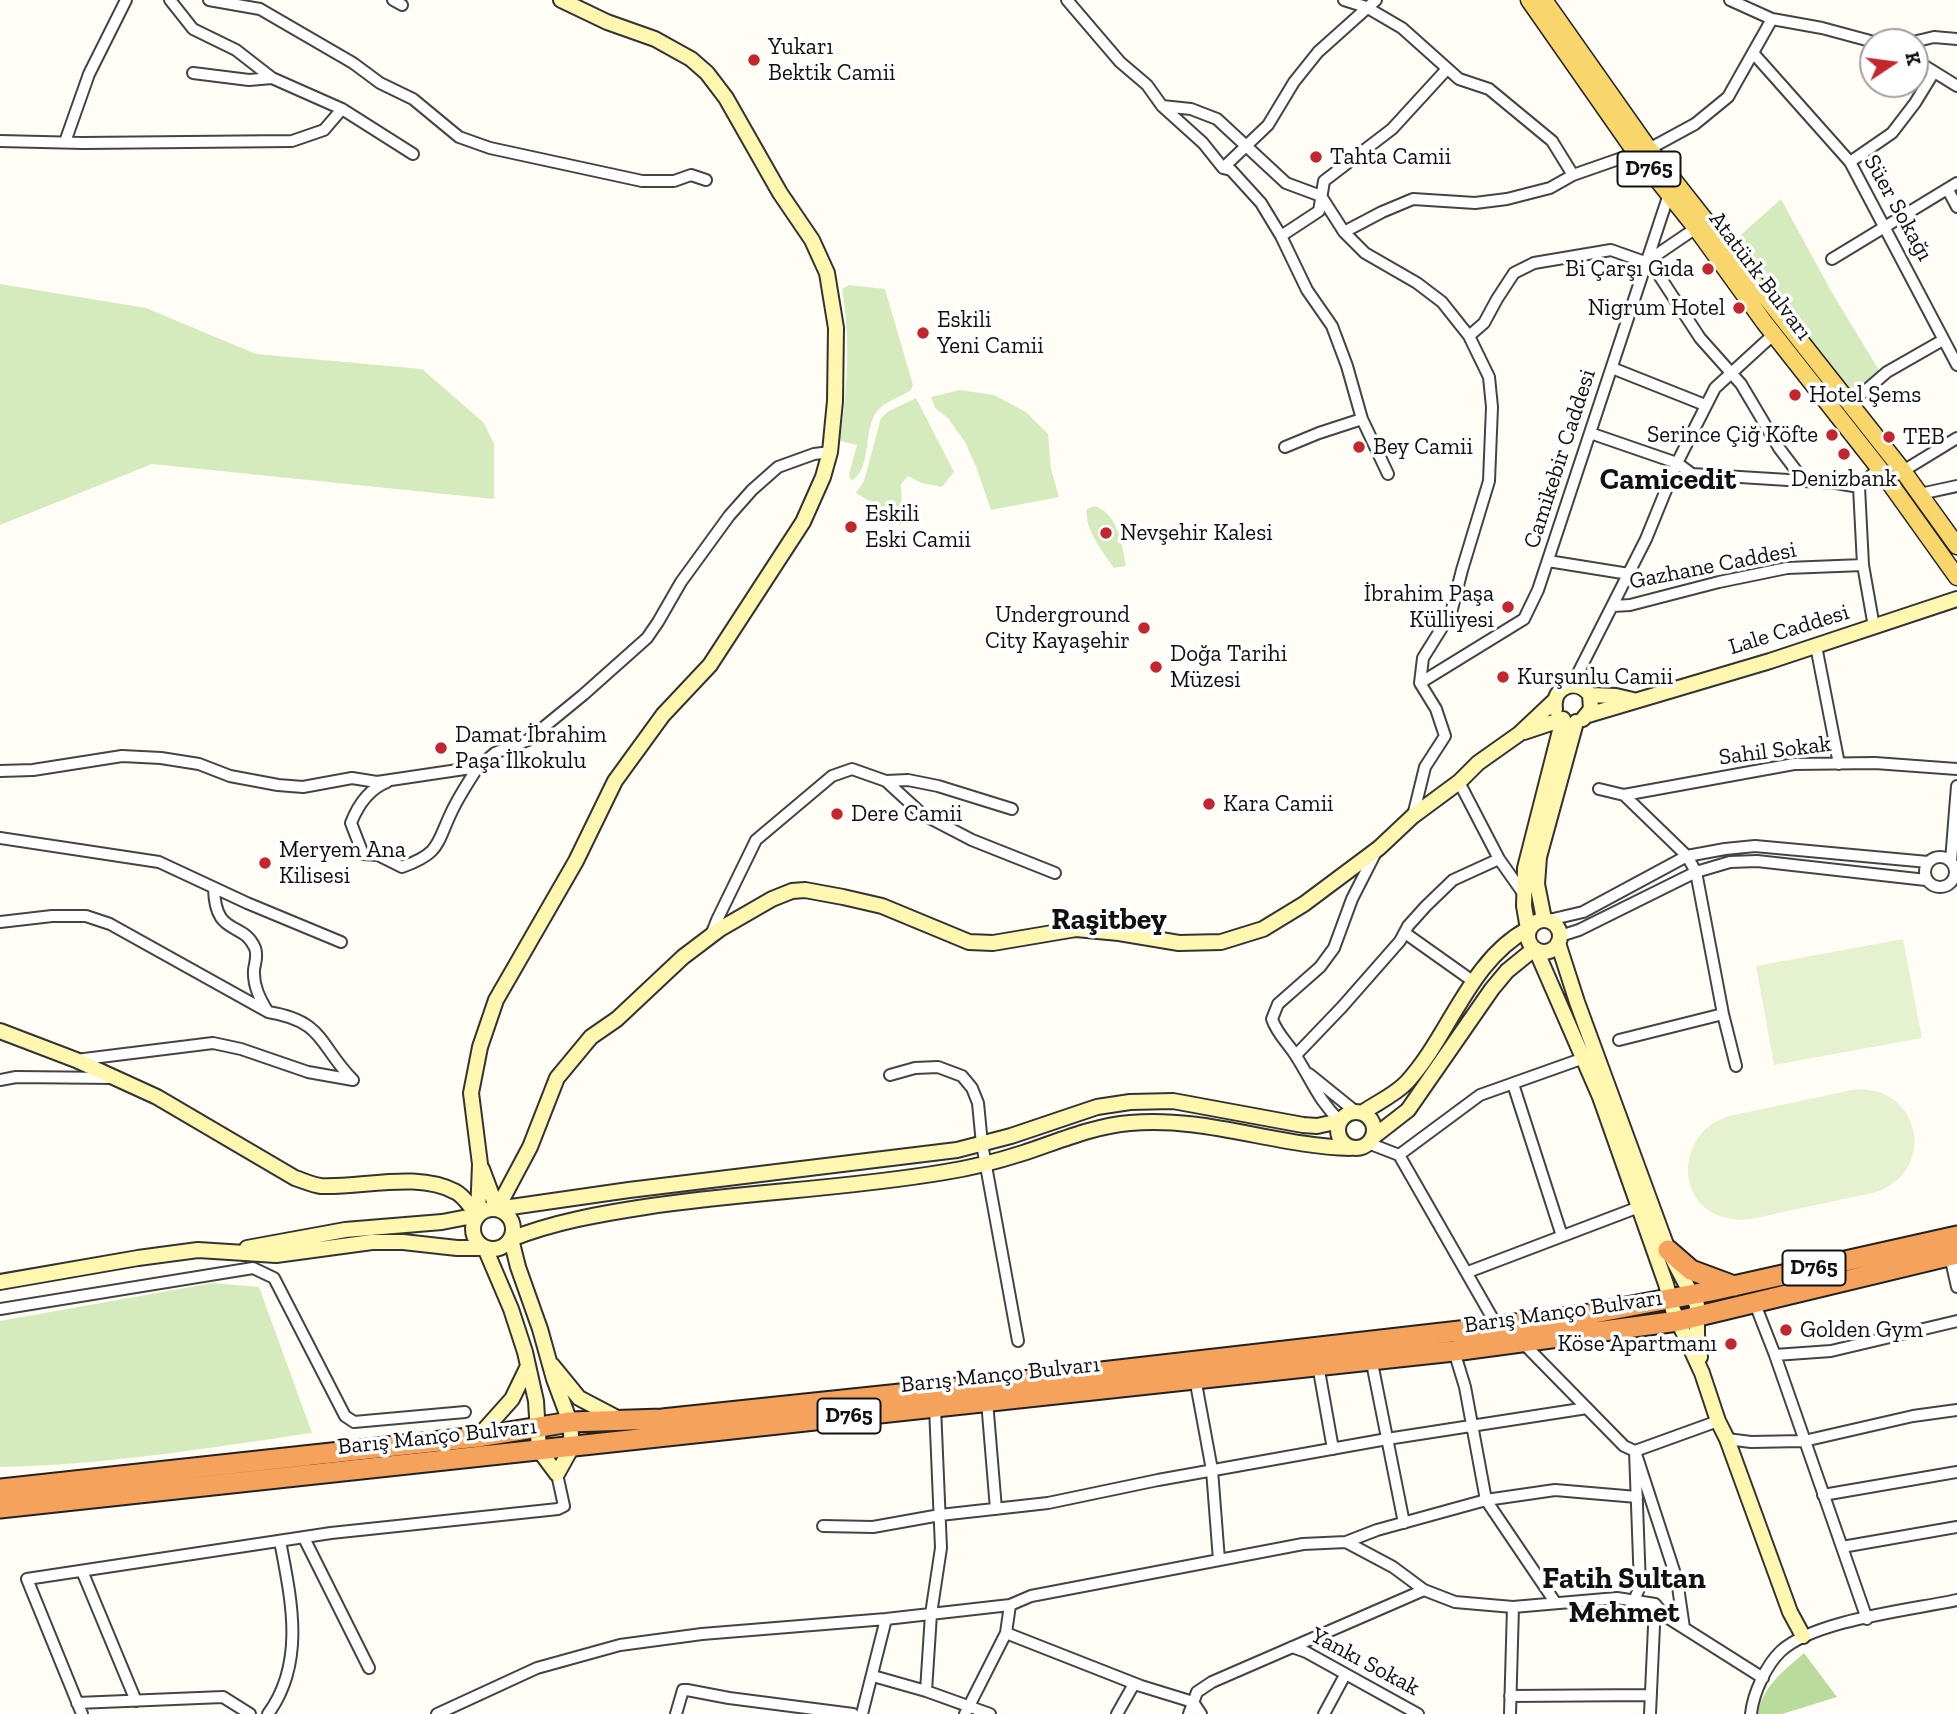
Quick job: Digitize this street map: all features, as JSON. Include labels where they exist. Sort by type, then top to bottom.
[{"type":"highway","name":"Barış Manço Bulvarı","points":[[0,1489],[478,1437],[570,1422],[662,1419],[1005,1383],[1584,1315],[1735,1286],[1957,1236]]},
{"type":"highway","points":[[1668,1250],[1690,1270],[1735,1286]]},
{"type":"highway","name":"Barış Manço Bulvarı","points":[[0,1508],[1454,1351],[1688,1319],[1953,1255]]},
{"type":"main road","name":"Atatürk Bulvarı","points":[[1529,0],[1643,151],[1788,323],[1903,471],[1957,547]]},
{"type":"main road","name":"Atatürk Bulvarı","points":[[1544,0],[1669,194],[1879,468],[1957,577]]},
{"type":"main road","points":[[1774,334],[1788,323]]},
{"type":"street","points":[[65,142],[89,74],[126,0]]},
{"type":"street","points":[[170,0],[193,29],[236,50],[272,78],[342,109],[412,154]]},
{"type":"street","points":[[209,0],[260,9],[353,63],[380,83],[413,99],[459,137],[490,148],[642,181],[674,181],[691,175],[706,180]]},
{"type":"street","points":[[82,1714],[27,1579],[280,1541],[558,1509],[564,1506],[557,1474],[539,1450],[536,1401],[512,1309],[485,1248],[477,1242],[473,1234],[473,1224],[478,1215],[480,1164],[471,1093],[480,1047],[496,1000],[576,862],[615,781],[663,715],[710,665],[803,522],[823,477],[830,452],[835,401],[836,328],[827,273],[812,240],[780,193],[726,98],[707,73],[691,59],[655,39],[607,22],[561,0]]},
{"type":"street","points":[[1067,0],[1120,62],[1147,85],[1161,106],[1203,143],[1223,167],[1231,170],[1261,203],[1281,236],[1307,290],[1332,326],[1348,366],[1362,419],[1388,474]]},
{"type":"street","points":[[1344,0],[1371,4],[1459,79],[1489,89],[1552,141],[1573,175]]},
{"type":"street","points":[[1730,0],[1772,19],[1859,38]]},
{"type":"street","points":[[1223,167],[1268,125],[1294,82],[1318,52],[1371,4]]},
{"type":"street","points":[[1344,232],[1413,199],[1475,202],[1507,199],[1550,188],[1573,175],[1643,151],[1695,124],[1728,97],[1772,19]]},
{"type":"street","points":[[1929,38],[1957,39]]},
{"type":"street","name":"Süer Sokağı","points":[[1754,54],[1850,162],[1957,365]]},
{"type":"street","points":[[1281,236],[1319,211],[1324,181],[1392,130],[1447,69]]},
{"type":"street","points":[[1929,69],[1957,86]]},
{"type":"street","points":[[1850,162],[1892,133],[1934,72]]},
{"type":"street","points":[[193,73],[249,80],[272,78]]},
{"type":"street","points":[[1161,106],[1191,109],[1217,118],[1286,183],[1321,196],[1344,232],[1365,253],[1417,283],[1442,302],[1469,336],[1489,377],[1492,407],[1489,481],[1451,613],[1423,658],[1420,683],[1436,709],[1445,736],[1425,767],[1413,816]]},
{"type":"street","points":[[0,141],[292,141],[324,130],[342,109]]},
{"type":"street","points":[[1832,259],[1953,187],[1957,207]]},
{"type":"street","name":"Camikebir Caddesi","points":[[1420,683],[1524,620],[1548,561],[1669,194]]},
{"type":"street","points":[[1469,336],[1484,323],[1514,273],[1534,263],[1611,250],[1642,261],[1649,260],[1696,228]]},
{"type":"street","points":[[1649,260],[1700,338],[1731,371],[1779,448],[1804,481]]},
{"type":"street","points":[[1572,685],[1646,540],[1677,464],[1715,388],[1774,334]]},
{"type":"street","points":[[1850,404],[1887,372],[1943,340]]},
{"type":"street","points":[[1612,368],[1706,405]]},
{"type":"street","points":[[1285,447],[1362,419]]},
{"type":"street","points":[[1590,433],[1677,464],[1692,474],[1859,487]]},
{"type":"street","points":[[1903,471],[1957,438]]},
{"type":"street","points":[[395,779],[378,786],[357,807],[351,823],[363,853],[378,855],[402,867],[422,860],[441,842],[451,812],[478,767],[495,753],[528,740],[647,638],[681,582],[729,516],[752,490],[778,467],[814,454],[830,452]]},
{"type":"street","points":[[1874,627],[1863,565],[1859,487],[1879,468]]},
{"type":"street","points":[[1920,494],[1957,486]]},
{"type":"street","points":[[1548,561],[1629,574]]},
{"type":"street","name":"Gazhane Caddesi","points":[[1613,606],[1630,605],[1787,568],[1863,565]]},
{"type":"street","name":"Lale Caddesi","points":[[1519,734],[1620,707],[1633,700],[1816,646],[1957,599]]},
{"type":"street","points":[[1816,646],[1839,764]]},
{"type":"street","points":[[497,1209],[530,1147],[557,1078],[592,1037],[617,1019],[682,957],[711,935],[772,899],[793,891],[805,890],[882,906],[969,942],[993,943],[1076,929],[1179,943],[1221,942],[1263,929],[1304,904],[1379,848],[1413,816],[1460,782],[1478,763],[1519,734],[1554,701],[1561,689],[1572,685],[1580,686],[1590,695],[1592,702],[1576,719],[1525,868],[1523,893],[1527,939],[1535,950],[1584,1058],[1671,1297],[1688,1319],[1718,1421],[1790,1612],[1803,1636]]},
{"type":"street","points":[[1590,695],[1633,700]]},
{"type":"street","points":[[1554,701],[1555,708],[1576,719]]},
{"type":"street","points":[[1576,719],[1539,857],[1537,884],[1547,920],[1559,930],[1559,940],[1577,1002],[1668,1250],[1697,1305],[1688,1319]]},
{"type":"street","points":[[0,771],[33,770],[122,756],[161,758],[199,764],[230,776],[303,787],[352,778],[377,782],[478,767]]},
{"type":"street","name":"Sahil Sokak","points":[[1599,789],[1624,795],[1794,764],[1875,763],[1957,769]]},
{"type":"street","points":[[711,935],[756,840],[832,776],[852,769],[886,781],[922,814],[972,840],[1055,873]]},
{"type":"street","points":[[886,781],[908,780],[938,786],[1012,809]]},
{"type":"street","points":[[1460,782],[1499,859],[1523,893]]},
{"type":"street","points":[[511,1239],[574,1219],[697,1199],[945,1172],[987,1163],[1086,1132],[1130,1123],[1170,1122],[1225,1128],[1329,1147],[1363,1147],[1408,1110],[1507,971],[1535,950],[1549,952],[1559,940],[1696,872],[1730,862],[1757,861],[1926,880],[1937,887],[1949,884],[1955,873],[1951,861],[1957,786]]},
{"type":"street","points":[[1624,795],[1687,856],[1696,872],[1723,1014],[1736,1066]]},
{"type":"street","points":[[0,838],[159,862],[341,942]]},
{"type":"street","points":[[231,1251],[345,1230],[442,1222],[478,1215],[487,1209],[918,1156],[982,1144],[1085,1111],[1130,1102],[1173,1101],[1303,1125],[1317,1126],[1340,1121],[1350,1113],[1359,1112],[1405,1085],[1474,982],[1506,944],[1535,922],[1583,912],[1687,856],[1755,846],[1928,862],[1939,856],[1951,861]]},
{"type":"street","points":[[1340,1121],[1324,1106],[1296,1055],[1276,1030],[1272,1019],[1278,1004],[1320,967],[1334,948],[1352,900],[1379,848]]},
{"type":"street","points":[[1296,1055],[1342,1007],[1426,906],[1453,880],[1499,859]]},
{"type":"street","points":[[1926,880],[1924,874],[1928,862]]},
{"type":"street","points":[[214,888],[216,912],[225,923],[254,945],[257,954],[255,986],[268,1012]]},
{"type":"street","points":[[0,922],[52,916],[86,916],[110,924],[268,1012],[287,1015],[310,1026],[327,1045],[342,1069],[354,1080],[308,1072],[241,1049],[213,1043],[76,1060]]},
{"type":"street","points":[[1405,933],[1474,982]]},
{"type":"street","points":[[1619,1040],[1723,1014]]},
{"type":"street","points":[[0,1031],[76,1060],[157,1097],[295,1178],[318,1186],[403,1181],[441,1187],[457,1192],[478,1215]]},
{"type":"street","points":[[1399,1155],[1480,1095],[1584,1058]]},
{"type":"street","points":[[890,1075],[915,1068],[938,1067],[962,1076],[972,1088],[978,1103],[982,1144],[1018,1341]]},
{"type":"street","points":[[1304,1070],[1368,1116],[1374,1131],[1370,1141]]},
{"type":"street","points":[[0,1080],[16,1077],[115,1078]]},
{"type":"street","points":[[1513,1084],[1562,1236]]},
{"type":"street","points":[[1340,1121],[1340,1140],[1350,1148]]},
{"type":"street","points":[[1370,1141],[1399,1155],[1497,1326]]},
{"type":"street","points":[[480,1164],[497,1209]]},
{"type":"street","points":[[1468,1272],[1639,1207]]},
{"type":"street","points":[[0,1282],[138,1258],[198,1251],[276,1255],[372,1242],[497,1249],[507,1244],[513,1233],[512,1221],[503,1211],[497,1209]]},
{"type":"street","points":[[511,1239],[517,1267],[570,1422],[572,1447],[557,1474]]},
{"type":"street","points":[[231,1251],[233,1270]]},
{"type":"street","points":[[1953,1255],[1957,1287]]},
{"type":"street","points":[[0,1309],[254,1268],[274,1278],[345,1416],[354,1422],[465,1412]]},
{"type":"street","points":[[1755,1304],[1867,1619]]},
{"type":"street","points":[[1775,1355],[1831,1352],[1957,1321]]},
{"type":"street","points":[[1521,1340],[1624,1446],[1635,1451],[1718,1421]]},
{"type":"street","points":[[1454,1351],[1465,1387],[1486,1500],[1555,1602]]},
{"type":"street","points":[[1371,1359],[1404,1523]]},
{"type":"street","points":[[548,1361],[579,1398],[620,1420]]},
{"type":"street","points":[[1318,1365],[1333,1449]]},
{"type":"street","points":[[478,1437],[512,1399],[528,1366]]},
{"type":"street","points":[[1195,1378],[1212,1470],[1219,1560]]},
{"type":"street","points":[[987,1401],[996,1509]]},
{"type":"street","points":[[926,1691],[931,1614],[941,1548],[935,1407]]},
{"type":"street","points":[[822,1526],[873,1527],[940,1515],[1048,1503],[1387,1439],[1587,1408]]},
{"type":"street","points":[[1727,1439],[1751,1442],[1804,1441],[1913,1416],[1957,1410]]},
{"type":"street","points":[[1634,1601],[1640,1586],[1635,1451]]},
{"type":"street","points":[[1635,1451],[1677,1580],[1684,1628]]},
{"type":"street","points":[[1823,1495],[1957,1472]]},
{"type":"street","points":[[437,1714],[537,1668],[620,1645],[702,1634],[887,1619],[1010,1605],[1031,1597],[1303,1544],[1346,1542],[1486,1500],[1555,1490],[1637,1497]]},
{"type":"street","points":[[1842,1547],[1957,1527]]},
{"type":"street","points":[[304,1538],[369,1668]]},
{"type":"street","points":[[268,1714],[285,1684],[293,1650],[292,1604],[280,1541]]},
{"type":"street","points":[[1346,1542],[1393,1567],[1424,1590],[1455,1602],[1513,1607],[1617,1598],[1655,1604],[1665,1616],[1763,1678]]},
{"type":"street","points":[[82,1571],[135,1701]]},
{"type":"street","points":[[1189,1714],[1197,1692],[1212,1682],[1424,1590]]},
{"type":"street","points":[[1751,1714],[1763,1678],[1780,1652],[1803,1636],[1957,1600]]},
{"type":"street","points":[[1650,1714],[1655,1604]]},
{"type":"street","points":[[967,1710],[1006,1633],[1010,1605]]},
{"type":"street","points":[[1510,1714],[1513,1607]]},
{"type":"street","points":[[862,1714],[887,1619]]},
{"type":"street","points":[[1006,1633],[1134,1684],[1193,1702],[1201,1714]]},
{"type":"street","name":"Yankı Sokak","points":[[1292,1647],[1306,1652],[1418,1714]]},
{"type":"street","points":[[1325,1714],[1345,1675]]},
{"type":"street","points":[[873,1676],[926,1691],[967,1710],[990,1714]]},
{"type":"street","points":[[1117,1714],[1134,1684]]},
{"type":"street","points":[[676,1714],[683,1690],[853,1714]]},
{"type":"street","points":[[1510,1696],[1650,1695]]},
{"type":"street","points":[[77,1703],[223,1697],[250,1714]]},
{"type":"green space","points":[[1781,199],[1831,291],[1882,375],[1852,399],[1735,240]]},
{"type":"green space","points":[[0,284],[146,308],[256,354],[422,369],[484,423],[494,444],[494,499],[152,464],[0,525]]},
{"type":"green space","points":[[849,285],[885,289],[913,385],[911,390],[881,407],[875,414],[863,464],[853,480],[849,474],[857,445],[840,441],[847,365],[842,289]]},
{"type":"green space","points":[[960,390],[994,395],[1026,412],[1048,434],[1051,469],[1059,497],[991,510],[965,442],[948,418],[935,408],[931,397]]},
{"type":"green space","points":[[916,398],[954,472],[942,487],[922,483],[908,476],[901,484],[902,504],[894,516],[856,493],[864,481],[881,418],[889,411]]},
{"type":"green space","points":[[1094,506],[1109,515],[1114,522],[1126,566],[1114,568],[1095,540],[1087,517],[1087,509]]},
{"type":"green space","points":[[1903,939],[1922,1038],[1774,1065],[1756,966]]},
{"type":"green space","points":[[1852,1090],[1875,1091],[1894,1100],[1907,1114],[1914,1131],[1914,1150],[1908,1167],[1894,1183],[1873,1193],[1744,1220],[1731,1219],[1712,1212],[1699,1201],[1691,1186],[1688,1170],[1698,1137],[1711,1125],[1729,1116]]},
{"type":"green space","points":[[213,1283],[259,1287],[312,1433],[117,1459],[0,1467],[0,1321]]},
{"type":"green space","points":[[1804,1653],[1837,1697],[1782,1714],[1758,1714],[1769,1687]]},
{"type":"place","name":"Yukarı Bektik Camii","points":[[754,60]]},
{"type":"place","name":"Tahta Camii","points":[[1316,157]]},
{"type":"place","name":"Bi Çarşı Gıda","points":[[1708,269]]},
{"type":"place","name":"Nigrum Hotel","points":[[1739,308]]},
{"type":"place","name":"Eskili Yeni Camii","points":[[923,333]]},
{"type":"place","name":"Hotel Şems","points":[[1795,395]]},
{"type":"place","name":"Serince Çiğ Köfte","points":[[1832,435]]},
{"type":"place","name":"TEB","points":[[1889,437]]},
{"type":"place","name":"Bey Camii","points":[[1359,447]]},
{"type":"place","name":"Denizbank","points":[[1844,454]]},
{"type":"place","name":"Eskili Eski Camii","points":[[851,527]]},
{"type":"place","name":"Nevşehir Kalesi","points":[[1106,533]]},
{"type":"place","name":"İbrahim Paşa Külliyesi","points":[[1508,607]]},
{"type":"place","name":"Underground City Kayaşehir","points":[[1144,628]]},
{"type":"place","name":"Doğa Tarihi Müzesi","points":[[1156,667]]},
{"type":"place","name":"Kurşunlu Camii","points":[[1503,677]]},
{"type":"place","name":"Damat İbrahim Paşa İlkokulu","points":[[441,748]]},
{"type":"place","name":"Kara Camii","points":[[1209,804]]},
{"type":"place","name":"Dere Camii","points":[[837,814]]},
{"type":"place","name":"Meryem Ana Kilisesi","points":[[265,863]]},
{"type":"place","name":"Golden Gym","points":[[1786,1330]]},
{"type":"place","name":"Köse Apartmanı","points":[[1731,1344]]},
{"type":"district","name":"Camicedit","points":[[1668,480]]},
{"type":"district","name":"Raşitbey","points":[[1109,920]]},
{"type":"district","name":"Fatih Sultan Mehmet","points":[[1624,1596]]}]
